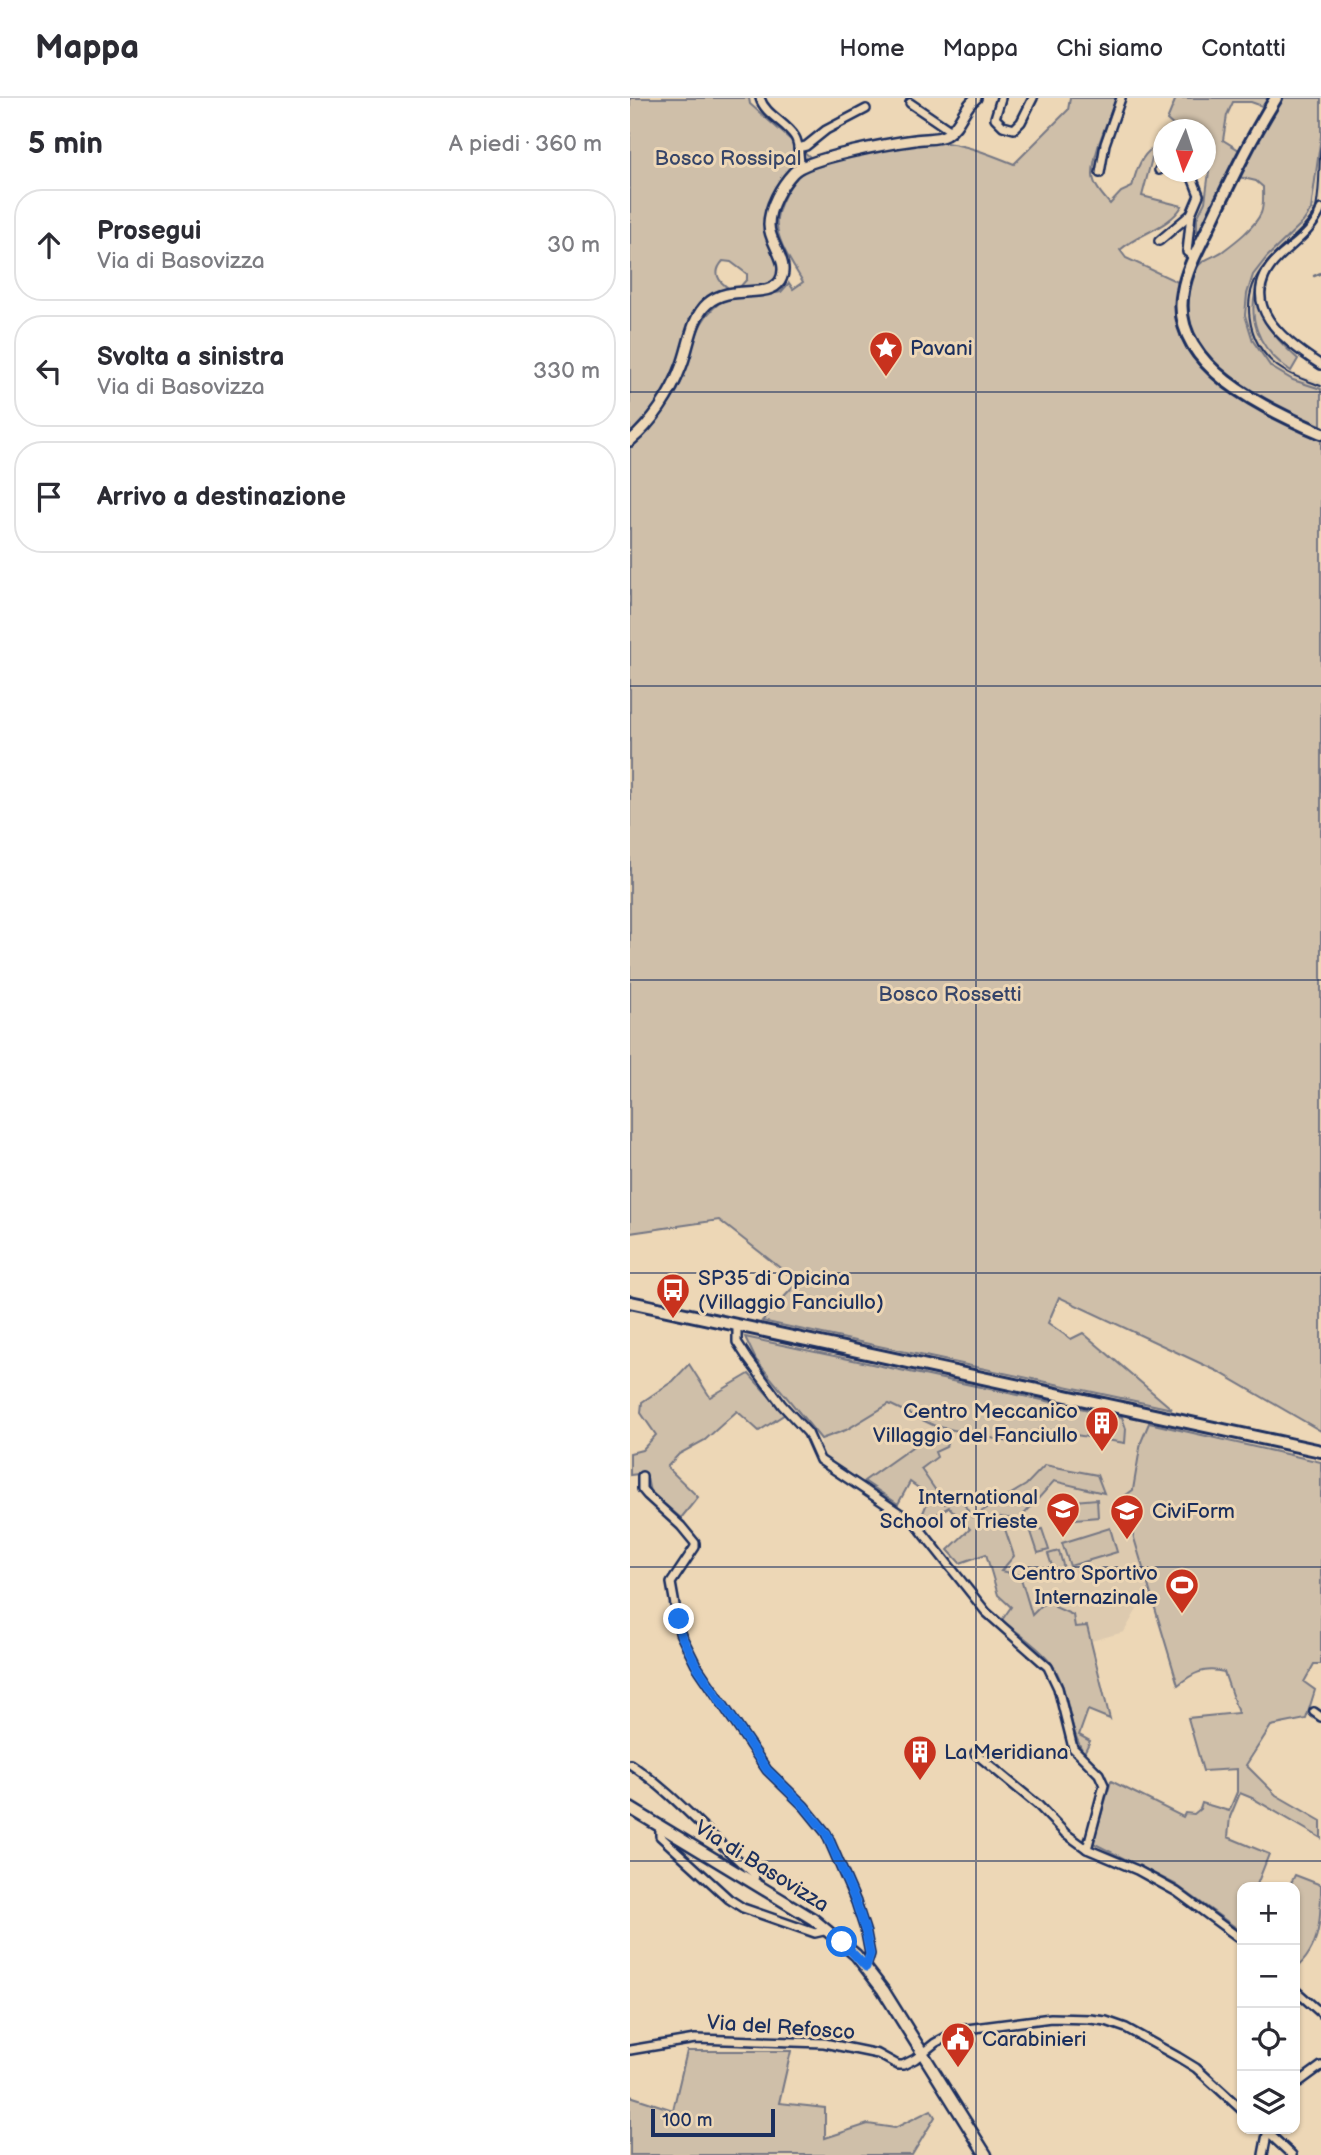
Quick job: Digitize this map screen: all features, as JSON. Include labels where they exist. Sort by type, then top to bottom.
[{"type":"main road","points":[[1276,98],[1238,167],[1195,258],[1182,291],[1181,310],[1185,329],[1210,368],[1273,411],[1321,433]]},
{"type":"main road","points":[[630,1302],[1321,1451]]},
{"type":"main road","name":"Via di Basovizza","points":[[630,1808],[829,1930],[866,1967],[986,2155]]},
{"type":"street","points":[[760,98],[768,111],[794,135],[801,166]]},
{"type":"street","points":[[630,441],[650,420],[674,384],[696,321],[707,304],[727,292],[769,290],[780,280],[783,270],[770,231],[770,215],[791,175],[801,166],[899,143],[939,137],[951,131],[966,106],[976,98]]},
{"type":"street","points":[[1000,98],[995,118],[1003,126],[1014,129],[1021,122],[1033,98]]},
{"type":"street","points":[[1100,173],[1105,144],[1121,98]]},
{"type":"street","points":[[910,103],[951,131]]},
{"type":"street","points":[[798,148],[806,146],[826,130],[866,109]]},
{"type":"street","points":[[1194,182],[1199,195],[1191,214],[1187,252],[1195,258]]},
{"type":"street","points":[[1321,209],[1312,226],[1273,264],[1261,286],[1265,311],[1278,335],[1321,365]]},
{"type":"street","points":[[1159,242],[1191,214]]},
{"type":"street","points":[[737,1325],[737,1342],[782,1405],[808,1433],[820,1460],[916,1524],[986,1612],[1044,1662],[1053,1674],[1073,1748],[1098,1774],[1104,1785],[1087,1849]]},
{"type":"street","name":"Via di Basovizza","points":[[642,1476],[642,1489],[695,1543],[671,1583],[685,1645],[767,1770],[804,1806],[826,1833],[856,1902],[866,1933],[870,1958],[866,1967]]},
{"type":"street","points":[[975,1753],[1038,1805],[1078,1844],[1137,1870],[1177,1892],[1237,1936]]},
{"type":"street","points":[[630,1764],[656,1781],[715,1840],[752,1872],[755,1876],[753,1882]]},
{"type":"street","points":[[660,1826],[660,1836],[736,1903],[815,1933],[829,1930]]},
{"type":"street","points":[[1300,1994],[1321,2013]]},
{"type":"street","name":"Via del Refosco","points":[[630,2050],[695,2039],[824,2043],[878,2054],[903,2065],[915,2060],[959,2030],[1051,2018],[1106,2021],[1147,2039],[1195,2068],[1237,2106]]},
{"type":"street","points":[[1300,2081],[1321,2066]]},
{"type":"street","points":[[1263,2155],[1266,2134]]},
{"type":"street","points":[[1271,2134],[1292,2155]]},
{"type":"shaded area","points":[[1321,136],[1321,199],[1315,219],[1269,265],[1260,278],[1252,296],[1252,315],[1275,360],[1297,375],[1321,382],[1321,389],[1293,380],[1271,367],[1253,341],[1245,315],[1247,294],[1253,275],[1267,257],[1303,223],[1311,210]]},
{"type":"shaded area","name":"CiviForm","points":[[889,1404],[935,1426],[1039,1429],[1124,1442],[1126,1429],[1122,1417],[1149,1423],[1141,1442],[1133,1490],[1122,1498],[1148,1590],[1124,1632],[1091,1641],[1087,1626],[1075,1628],[1055,1606],[1059,1598],[1032,1616],[1020,1575],[1001,1571],[1014,1556],[1001,1516],[1019,1520],[1054,1481],[1103,1493],[1097,1475],[1046,1465],[1026,1485],[972,1517],[945,1504],[921,1468],[937,1457],[934,1452],[946,1447],[922,1440],[864,1481],[830,1462],[821,1452],[821,1439],[846,1430]]},
{"type":"green space","name":"Bosco Rossipal","points":[[630,98],[749,98],[750,104],[810,157],[789,174],[767,211],[780,271],[777,277],[763,286],[739,288],[747,279],[747,274],[731,262],[723,261],[717,273],[722,283],[730,289],[699,305],[674,373],[660,400],[630,434]]},
{"type":"green space","name":"Bosco Rossetti","points":[[1070,98],[1116,98],[1098,146],[1093,175],[1097,186],[1110,204],[1121,192],[1132,187],[1143,159],[1153,148],[1153,158],[1142,196],[1182,206],[1170,220],[1120,250],[1126,258],[1180,283],[1178,323],[1183,342],[1194,359],[1236,395],[1270,416],[1321,440],[1321,1431],[1219,1372],[1059,1297],[1048,1323],[1071,1339],[1083,1333],[1172,1409],[762,1321],[798,1282],[719,1220],[630,1233],[630,446],[657,420],[678,389],[700,326],[716,306],[734,296],[781,292],[789,283],[793,289],[803,282],[785,251],[777,226],[782,201],[799,175],[808,169],[843,158],[925,142],[967,147],[1014,164],[1068,110]]},
{"type":"green space","points":[[1176,98],[1271,98],[1265,107],[1251,102],[1233,102],[1227,115],[1223,140],[1239,150],[1197,242],[1197,218],[1205,202],[1208,182],[1216,182],[1216,119],[1167,119]]},
{"type":"green space","points":[[1283,98],[1321,98],[1321,136],[1311,210],[1253,275],[1247,294],[1245,315],[1253,341],[1271,367],[1293,380],[1321,389],[1321,427],[1277,406],[1233,380],[1214,364],[1199,345],[1191,324],[1189,295],[1197,267],[1239,239],[1261,213],[1263,187],[1256,181],[1239,177],[1270,117]]},
{"type":"green space","points":[[1260,278],[1259,303],[1262,313],[1280,342],[1298,359],[1291,371],[1270,353],[1257,330],[1253,305]]},
{"type":"green space","points":[[745,1337],[1122,1417],[1126,1429],[1125,1443],[1039,1429],[1023,1445],[935,1426],[889,1404],[846,1430],[821,1439],[756,1360]]},
{"type":"green space","points":[[689,1364],[710,1397],[749,1374],[785,1414],[759,1431],[737,1411],[705,1440],[679,1454],[667,1467],[698,1497],[681,1518],[650,1492],[646,1473],[630,1475],[630,1453],[642,1450],[656,1435],[641,1413],[642,1402],[673,1381]]},
{"type":"green space","points":[[1149,1423],[1321,1462],[1321,1664],[1314,1664],[1304,1682],[1315,1690],[1306,1719],[1271,1726],[1246,1765],[1276,1795],[1321,1821],[1321,1838],[1240,1793],[1230,1817],[1228,1837],[1269,1854],[1258,1882],[1237,1882],[1237,1928],[1175,1884],[1093,1843],[1111,1781],[1183,1817],[1185,1813],[1194,1814],[1202,1803],[1229,1811],[1237,1792],[1237,1769],[1203,1771],[1188,1718],[1238,1713],[1224,1672],[1199,1672],[1178,1685],[1122,1498],[1133,1490],[1141,1442]]},
{"type":"green space","points":[[927,1439],[947,1443],[946,1447],[935,1452],[937,1457],[921,1469],[945,1504],[959,1496],[972,1517],[1026,1485],[1045,1465],[1097,1475],[1104,1493],[1054,1481],[1019,1520],[1001,1517],[1014,1556],[1001,1571],[1020,1575],[1032,1615],[1052,1595],[1059,1597],[1055,1607],[1073,1615],[1075,1627],[1087,1626],[1110,1719],[1088,1710],[1079,1735],[1090,1741],[1084,1753],[1074,1731],[1062,1685],[1052,1664],[1002,1620],[1011,1607],[998,1595],[986,1554],[960,1563],[948,1550],[970,1529],[949,1507],[930,1518],[923,1513],[930,1496],[910,1482],[898,1504],[864,1481]]},
{"type":"green space","points":[[1097,1499],[1098,1517],[1064,1520],[1062,1502]]},
{"type":"green space","points":[[1110,1528],[1117,1552],[1070,1566],[1062,1543]]},
{"type":"green space","points":[[1042,1529],[1049,1550],[1038,1553],[1031,1532]]},
{"type":"green space","points":[[1059,1551],[1065,1572],[1055,1575],[1048,1554]]},
{"type":"green space","points":[[1295,1875],[1321,1885],[1318,1931],[1310,1952],[1300,1965],[1300,1882],[1292,1882]]},
{"type":"green space","points":[[687,2051],[791,2051],[779,2103],[825,2108],[825,2138],[868,2124],[895,2128],[931,2110],[935,2117],[912,2155],[630,2155],[630,2096],[673,2110]]},
{"type":"waterway","points":[[1314,276],[1321,273]]},
{"type":"tram line","points":[[1321,147],[1318,199],[1314,216],[1304,230],[1265,265],[1257,277],[1249,304],[1253,331],[1267,356],[1287,372],[1321,386]]},
{"type":"place","name":"Pavani","points":[[886,378]]},
{"type":"place","name":"SP35 di Opicina (Villaggio Fanciullo)","points":[[673,1320]]},
{"type":"place","name":"Centro Meccanico Villaggio del Fanciullo","points":[[1102,1453]]},
{"type":"place","name":"International School of Trieste","points":[[1063,1539]]},
{"type":"place","name":"CiviForm","points":[[1127,1541]]},
{"type":"place","name":"Centro Sportivo Internazinale","points":[[1182,1615]]},
{"type":"place","name":"La Meridiana","points":[[920,1782]]},
{"type":"place","name":"Carabinieri","points":[[958,2069]]},
{"type":"route","points":[[679,1619],[680,1633],[696,1665],[747,1741],[778,1783],[804,1806],[826,1833],[856,1902],[866,1933],[870,1958],[866,1967],[842,1942]]}]
